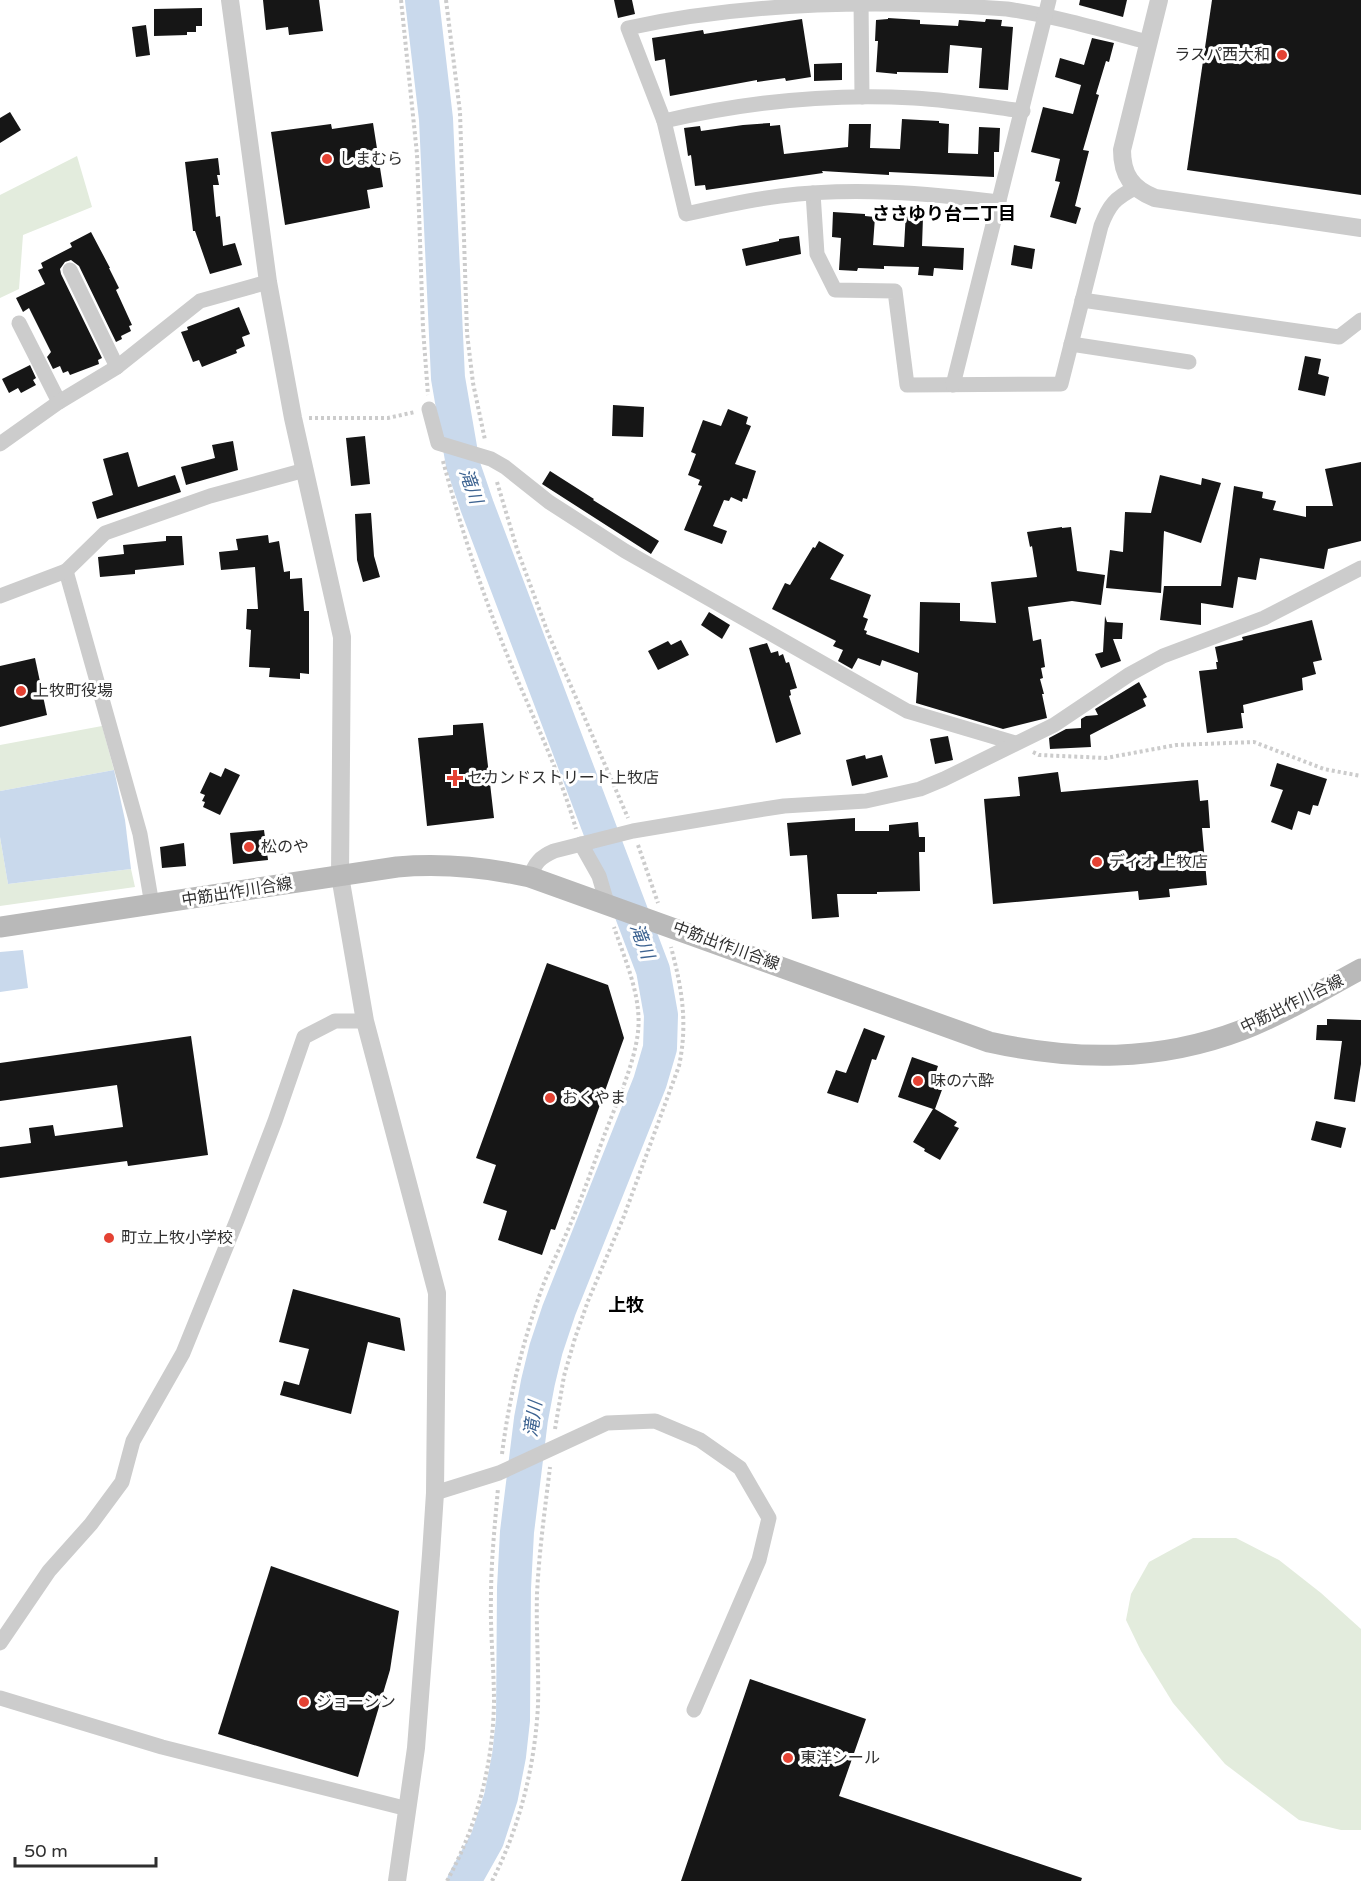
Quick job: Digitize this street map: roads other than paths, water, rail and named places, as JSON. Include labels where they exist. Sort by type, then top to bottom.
[{"type":"main road","name":"中筋出作川合線","points":[[0,927],[397,867],[450,865],[503,871],[530,877],[607,903],[989,1042],[1058,1054],[1100,1057],[1170,1050],[1241,1030],[1274,1016],[1361,969]]},
{"type":"street","points":[[230,0],[268,282],[293,418],[342,637],[340,876],[365,1021],[437,1293],[435,1493],[416,1748],[397,1881]]},
{"type":"street","points":[[861,0],[862,97]]},
{"type":"street","points":[[953,385],[1049,0]]},
{"type":"street","points":[[1159,0],[1122,150],[1124,171],[1135,188],[1155,198],[1361,228]]},
{"type":"street","points":[[999,202],[903,193],[813,194],[781,196],[686,214],[664,121],[628,28],[708,12],[798,2],[911,1],[969,4],[1046,16],[1148,42]]},
{"type":"street","points":[[664,121],[711,110],[759,103],[862,97],[914,98],[1023,111]]},
{"type":"street","points":[[813,194],[818,254],[835,290],[895,291],[907,385],[1061,384],[1107,210],[1118,197],[1135,188]]},
{"type":"street","points":[[70,270],[117,367]]},
{"type":"street","points":[[0,444],[59,402],[117,367],[200,301],[268,282]]},
{"type":"street","points":[[1082,300],[1339,337],[1361,320]]},
{"type":"street","points":[[19,323],[59,402]]},
{"type":"street","points":[[1071,344],[1189,362]]},
{"type":"street","points":[[429,409],[438,443],[490,459],[505,467],[549,502],[625,551],[907,711],[1016,743]]},
{"type":"street","points":[[0,596],[66,571],[105,533],[210,496],[305,470]]},
{"type":"street","points":[[530,877],[535,864],[543,855],[633,831],[784,806],[866,801],[920,789],[1054,725],[1130,674],[1163,656],[1264,618],[1361,568]]},
{"type":"street","points":[[66,571],[140,834],[152,905]]},
{"type":"street","points":[[581,844],[592,860],[607,903]]},
{"type":"street","points":[[0,1643],[49,1571],[91,1524],[122,1482],[133,1441],[183,1353],[275,1121],[304,1037],[335,1021],[365,1021]]},
{"type":"street","points":[[435,1493],[500,1473],[607,1423],[655,1421],[700,1440],[740,1468],[769,1518],[759,1560],[694,1710]]},
{"type":"street","points":[[0,1698],[162,1747],[408,1809]]},
{"type":"water","points":[[114,770],[125,820],[131,869],[8,884],[0,837],[0,791]]},
{"type":"water","points":[[23,950],[28,988],[0,992],[0,952]]},
{"type":"waterway","name":"滝川","points":[[422,0],[436,119],[448,378],[463,465],[653,970],[661,1015],[660,1048],[650,1082],[559,1310],[538,1382],[531,1419],[517,1532],[514,1588],[513,1720],[509,1756],[501,1797],[487,1840],[464,1881]]},
{"type":"place","name":"ラスパ西大和","points":[[1282,55]]},
{"type":"place","name":"しまむら","points":[[327,159]]},
{"type":"place","name":"上牧町役場","points":[[21,691]]},
{"type":"place","name":"セカンドストリート上牧店","points":[[455,778]]},
{"type":"place","name":"松のや","points":[[249,847]]},
{"type":"place","name":"ディオ 上牧店","points":[[1097,862]]},
{"type":"place","name":"味の六酔","points":[[918,1081]]},
{"type":"place","name":"おくやま","points":[[550,1098]]},
{"type":"place","name":"町立上牧小学校","points":[[109,1238]]},
{"type":"place","name":"ジョーシン","points":[[304,1702]]},
{"type":"place","name":"東洋シール","points":[[788,1758]]},
{"type":"district","name":"ささゆり台二丁目","points":[[944,214]]},
{"type":"district","name":"上牧","points":[[626,1305]]}]
